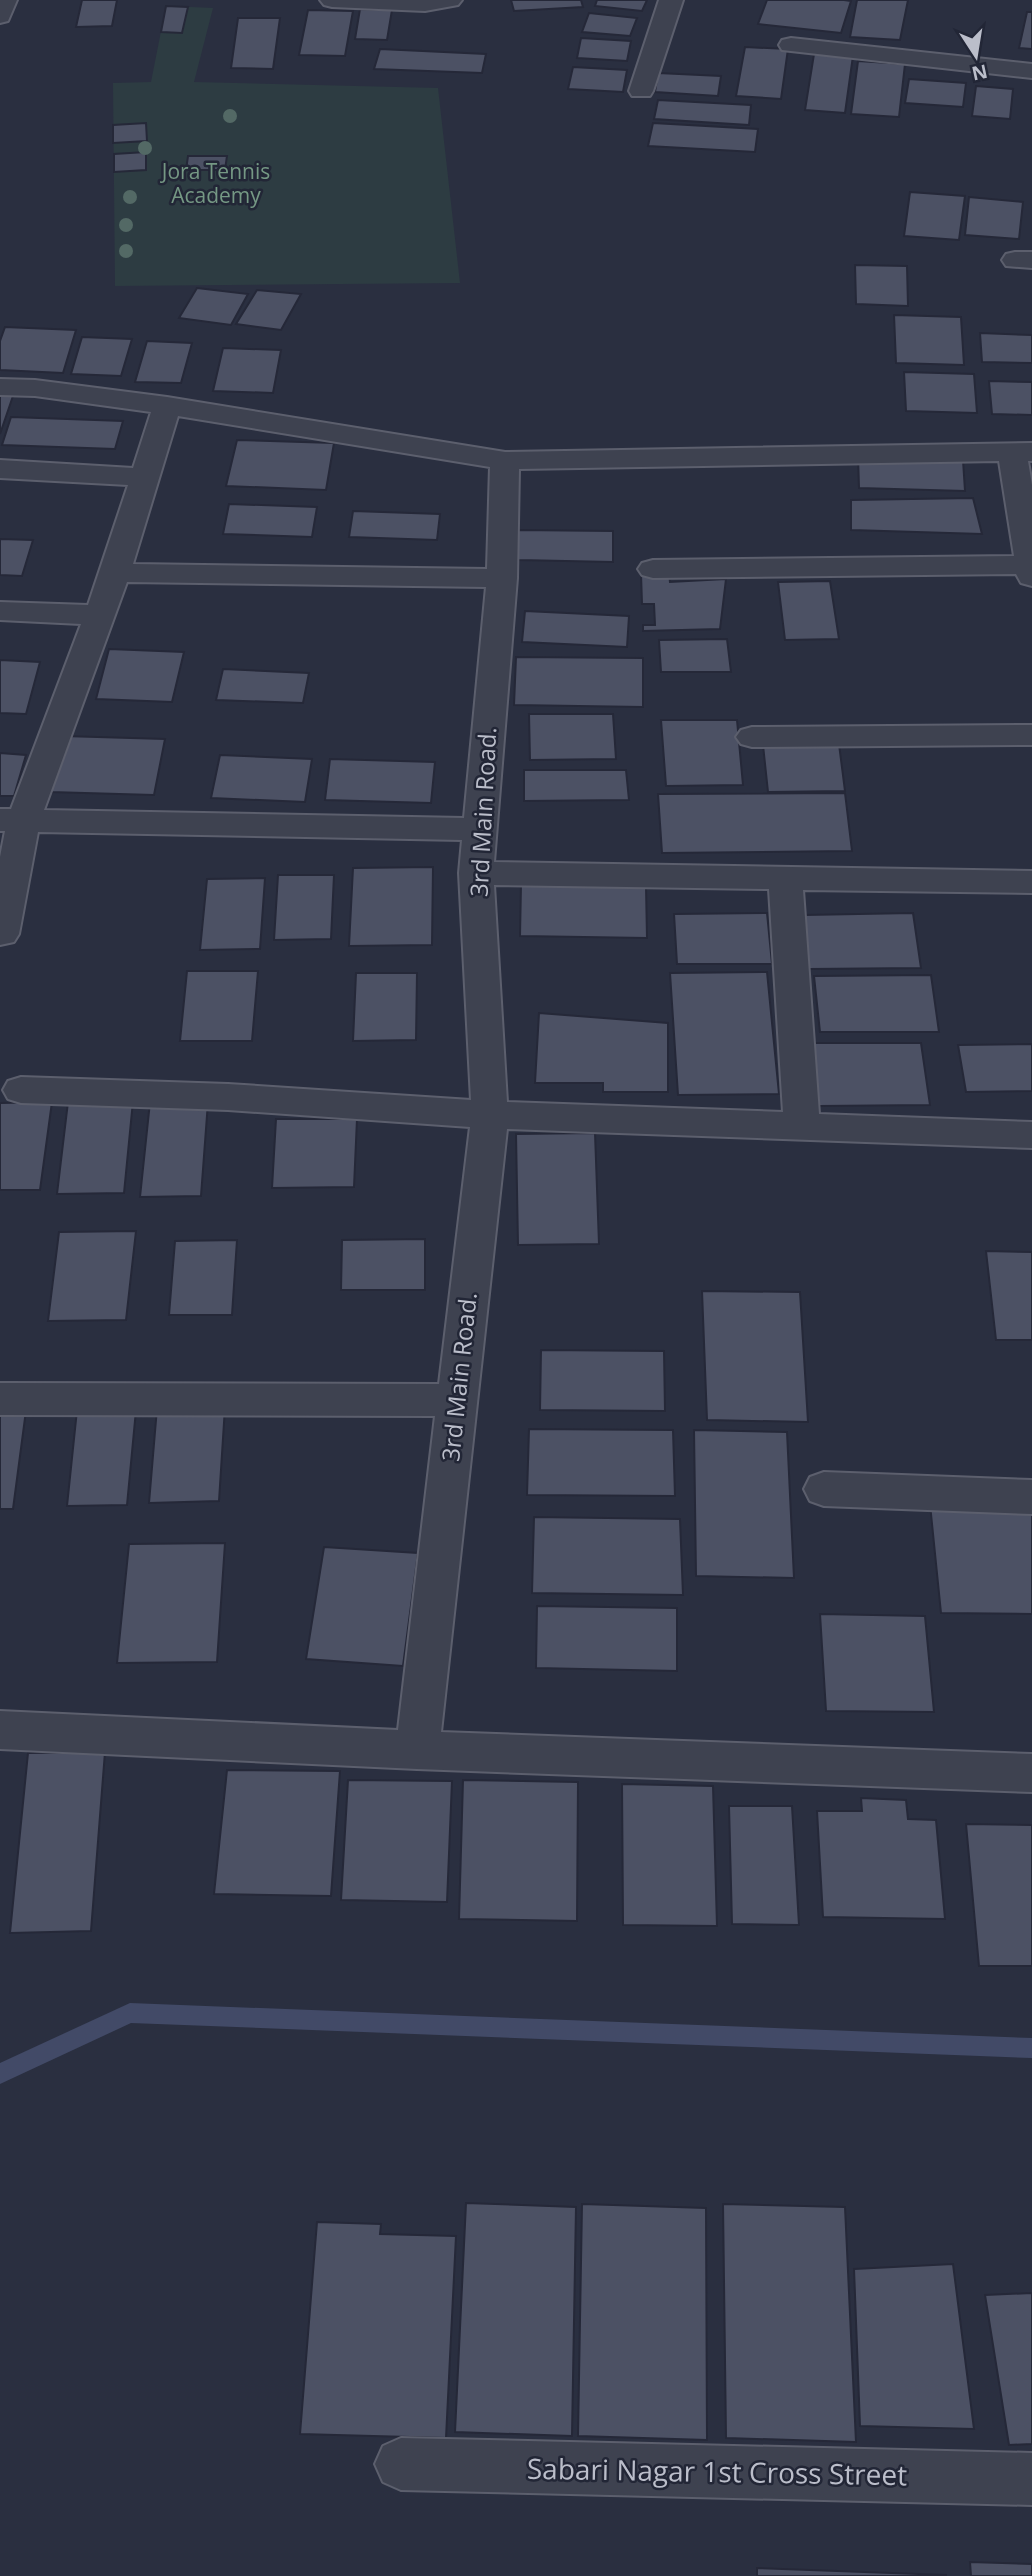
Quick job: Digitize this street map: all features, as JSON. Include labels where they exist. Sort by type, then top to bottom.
[{"type":"street","points":[[0,16],[5,0]]},
{"type":"street","points":[[332,0],[425,4],[450,0]]},
{"type":"street","points":[[641,91],[671,0]]},
{"type":"street","points":[[792,45],[1032,71]]},
{"type":"street","points":[[0,387],[35,388],[167,406],[505,461],[1022,452],[1031,569],[653,569]]},
{"type":"street","points":[[2,934],[12,820],[115,573],[142,477],[167,406]]},
{"type":"street","name":"3rd Main Road.","points":[[417,1750],[490,1115],[476,873],[502,578],[505,461]]},
{"type":"street","points":[[0,469],[142,477]]},
{"type":"street","points":[[115,573],[502,578]]},
{"type":"street","points":[[0,611],[99,615]]},
{"type":"street","points":[[752,737],[1032,735]]},
{"type":"street","points":[[12,820],[479,829]]},
{"type":"street","points":[[476,873],[1032,881]]},
{"type":"street","points":[[785,878],[802,1127]]},
{"type":"street","points":[[20,1090],[228,1097],[490,1115],[1032,1135]]},
{"type":"street","points":[[0,1399],[458,1400]]},
{"type":"street","points":[[824,1489],[1032,1497]]},
{"type":"street","points":[[0,1730],[417,1750],[1032,1773]]},
{"type":"street","name":"Sabari Nagar 1st Cross Street","points":[[401,2464],[1032,2479]]},
{"type":"green space","name":"Jora Tennis Academy","points":[[166,6],[213,8],[194,82],[438,88],[460,283],[115,286],[113,83],[151,82]]},
{"type":"building","points":[[82,0],[117,0],[112,26],[76,27]]},
{"type":"building","points":[[511,0],[581,0],[583,7],[514,11]]},
{"type":"building","points":[[597,0],[647,0],[642,11],[595,6]]},
{"type":"building","points":[[767,0],[851,1],[841,33],[758,24]]},
{"type":"building","points":[[857,0],[908,0],[900,40],[850,37]]},
{"type":"building","points":[[166,6],[188,7],[182,33],[161,32]]},
{"type":"building","points":[[360,9],[392,10],[387,40],[355,39]]},
{"type":"building","points":[[308,10],[353,11],[345,56],[299,55]]},
{"type":"building","points":[[1027,12],[1032,12],[1032,49],[1019,48]]},
{"type":"building","points":[[589,13],[637,18],[630,36],[582,32]]},
{"type":"building","points":[[238,18],[280,18],[273,69],[231,68]]},
{"type":"building","points":[[581,38],[631,41],[627,61],[577,58]]},
{"type":"building","points":[[745,47],[788,49],[781,99],[736,96]]},
{"type":"building","points":[[380,49],[486,54],[482,73],[374,69]]},
{"type":"building","points":[[814,54],[853,56],[845,113],[805,110]]},
{"type":"building","points":[[858,61],[905,64],[899,117],[851,114]]},
{"type":"building","points":[[573,67],[627,70],[623,92],[568,89]]},
{"type":"building","points":[[658,73],[721,76],[718,96],[655,92]]},
{"type":"building","points":[[909,79],[966,83],[963,107],[905,103]]},
{"type":"building","points":[[976,86],[1013,89],[1010,119],[972,116]]},
{"type":"building","points":[[658,100],[751,105],[749,125],[654,119]]},
{"type":"building","points":[[146,123],[147,141],[113,143],[113,125]]},
{"type":"building","points":[[653,123],[758,129],[755,152],[648,146]]},
{"type":"building","points":[[146,152],[146,170],[114,172],[114,154]]},
{"type":"building","points":[[188,156],[227,156],[225,170],[186,170]]},
{"type":"building","points":[[910,192],[965,196],[959,240],[904,236]]},
{"type":"building","points":[[969,197],[1023,202],[1019,239],[965,235]]},
{"type":"building","points":[[855,265],[907,266],[908,306],[856,304]]},
{"type":"building","points":[[197,288],[248,294],[231,325],[179,318]]},
{"type":"building","points":[[257,290],[301,294],[281,330],[236,324]]},
{"type":"building","points":[[894,315],[961,317],[964,365],[896,363]]},
{"type":"building","points":[[5,327],[76,330],[63,373],[0,370],[0,341]]},
{"type":"building","points":[[980,333],[1032,335],[1032,363],[982,362]]},
{"type":"building","points":[[82,337],[132,339],[121,376],[71,374]]},
{"type":"building","points":[[147,341],[192,343],[181,383],[135,382]]},
{"type":"building","points":[[223,348],[281,350],[273,393],[213,391]]},
{"type":"building","points":[[904,372],[974,374],[977,413],[906,411]]},
{"type":"building","points":[[989,381],[1032,382],[1032,415],[992,414]]},
{"type":"building","points":[[0,393],[14,393],[0,434]]},
{"type":"building","points":[[11,417],[123,421],[115,449],[2,445]]},
{"type":"building","points":[[237,440],[334,443],[326,490],[226,486]]},
{"type":"building","points":[[858,456],[963,460],[965,491],[859,488]]},
{"type":"building","points":[[973,498],[982,534],[851,530],[851,500]]},
{"type":"building","points":[[229,504],[317,507],[312,537],[223,534]]},
{"type":"building","points":[[353,511],[440,514],[437,540],[349,537]]},
{"type":"building","points":[[518,530],[613,531],[613,562],[518,560]]},
{"type":"building","points":[[0,539],[33,540],[22,576],[0,575]]},
{"type":"building","points":[[669,573],[670,582],[726,579],[720,629],[643,631],[643,625],[655,625],[654,604],[642,604],[641,574]]},
{"type":"building","points":[[830,581],[839,639],[785,640],[778,582]]},
{"type":"building","points":[[525,611],[629,616],[627,647],[522,642]]},
{"type":"building","points":[[727,639],[731,672],[661,672],[659,640]]},
{"type":"building","points":[[109,649],[184,652],[172,702],[96,699]]},
{"type":"building","points":[[516,657],[643,658],[643,707],[514,705]]},
{"type":"building","points":[[0,660],[40,662],[26,714],[0,713]]},
{"type":"building","points":[[223,669],[309,673],[303,703],[216,700]]},
{"type":"building","points":[[529,714],[613,714],[616,759],[530,760]]},
{"type":"building","points":[[661,720],[737,720],[743,785],[666,786]]},
{"type":"building","points":[[63,736],[165,739],[154,795],[50,792]]},
{"type":"building","points":[[839,744],[845,791],[768,792],[763,745]]},
{"type":"building","points":[[0,753],[26,755],[14,796],[0,796]]},
{"type":"building","points":[[220,755],[312,759],[305,802],[211,798]]},
{"type":"building","points":[[330,759],[435,762],[431,803],[325,800]]},
{"type":"building","points":[[524,770],[626,770],[629,800],[524,801]]},
{"type":"building","points":[[845,793],[852,851],[662,853],[658,794]]},
{"type":"building","points":[[433,867],[432,945],[349,946],[353,868]]},
{"type":"building","points":[[278,875],[334,875],[331,939],[274,940]]},
{"type":"building","points":[[265,878],[260,949],[200,950],[207,879]]},
{"type":"building","points":[[521,884],[646,886],[647,938],[520,936]]},
{"type":"building","points":[[767,913],[772,964],[677,964],[674,914]]},
{"type":"building","points":[[913,913],[921,968],[809,969],[804,915]]},
{"type":"building","points":[[187,971],[258,971],[252,1041],[180,1041]]},
{"type":"building","points":[[767,972],[779,1094],[678,1095],[670,973]]},
{"type":"building","points":[[356,973],[417,973],[416,1040],[353,1041]]},
{"type":"building","points":[[931,975],[939,1032],[820,1032],[814,976]]},
{"type":"building","points":[[539,1013],[668,1023],[668,1092],[603,1092],[603,1083],[535,1083]]},
{"type":"building","points":[[812,1043],[921,1043],[930,1105],[819,1106]]},
{"type":"building","points":[[1032,1044],[1032,1091],[966,1092],[958,1045]]},
{"type":"building","points":[[133,1101],[124,1193],[57,1194],[68,1102]]},
{"type":"building","points":[[52,1102],[40,1190],[0,1190],[0,1103]]},
{"type":"building","points":[[150,1102],[208,1102],[201,1196],[140,1197]]},
{"type":"building","points":[[276,1119],[357,1119],[354,1187],[272,1188]]},
{"type":"building","points":[[595,1133],[599,1244],[518,1245],[516,1134]]},
{"type":"building","points":[[136,1231],[126,1320],[48,1321],[59,1232]]},
{"type":"building","points":[[425,1239],[425,1290],[341,1290],[342,1240]]},
{"type":"building","points":[[237,1240],[232,1315],[169,1315],[175,1241]]},
{"type":"building","points":[[986,1251],[1032,1252],[1032,1340],[996,1340]]},
{"type":"building","points":[[702,1291],[800,1292],[808,1422],[707,1420]]},
{"type":"building","points":[[541,1350],[664,1351],[665,1411],[540,1410]]},
{"type":"building","points":[[0,1403],[27,1403],[13,1509],[0,1509]]},
{"type":"building","points":[[225,1407],[219,1501],[149,1503],[157,1408]]},
{"type":"building","points":[[77,1410],[136,1410],[127,1505],[67,1506]]},
{"type":"building","points":[[529,1429],[673,1430],[675,1496],[527,1495]]},
{"type":"building","points":[[694,1430],[787,1432],[794,1578],[696,1576]]},
{"type":"building","points":[[930,1504],[1032,1505],[1032,1614],[941,1613]]},
{"type":"building","points":[[534,1517],[680,1519],[683,1595],[532,1593]]},
{"type":"building","points":[[225,1543],[217,1662],[117,1663],[129,1544]]},
{"type":"building","points":[[324,1547],[418,1553],[403,1666],[306,1659]]},
{"type":"building","points":[[537,1606],[677,1608],[677,1671],[536,1668]]},
{"type":"building","points":[[820,1614],[925,1616],[934,1712],[826,1711]]},
{"type":"building","points":[[105,1752],[91,1931],[10,1933],[28,1753]]},
{"type":"building","points":[[227,1770],[340,1771],[331,1896],[214,1894]]},
{"type":"building","points":[[348,1780],[452,1781],[447,1902],[341,1900]]},
{"type":"building","points":[[463,1780],[578,1782],[577,1921],[459,1919]]},
{"type":"building","points":[[622,1784],[713,1786],[717,1926],[623,1925]]},
{"type":"building","points":[[861,1798],[906,1800],[908,1819],[936,1820],[945,1919],[823,1917],[817,1811],[862,1811]]},
{"type":"building","points":[[729,1806],[792,1806],[799,1925],[732,1924]]},
{"type":"building","points":[[966,1824],[1032,1825],[1032,1966],[979,1966]]},
{"type":"building","points":[[466,2203],[576,2207],[572,2436],[455,2432]]},
{"type":"building","points":[[582,2204],[706,2208],[707,2440],[578,2436]]},
{"type":"building","points":[[723,2204],[845,2207],[856,2442],[726,2438]]},
{"type":"building","points":[[317,2222],[381,2224],[380,2234],[456,2236],[446,2438],[300,2434]]},
{"type":"building","points":[[953,2264],[974,2429],[860,2426],[854,2269]]},
{"type":"building","points":[[1032,2293],[1032,2444],[1009,2445],[985,2295]]},
{"type":"building","points":[[970,2562],[1032,2564],[1032,2576],[971,2576]]},
{"type":"building","points":[[757,2568],[946,2575],[946,2576],[757,2576]]},
{"type":"waterway","points":[[0,2074],[130,2013],[1032,2048]]}]
